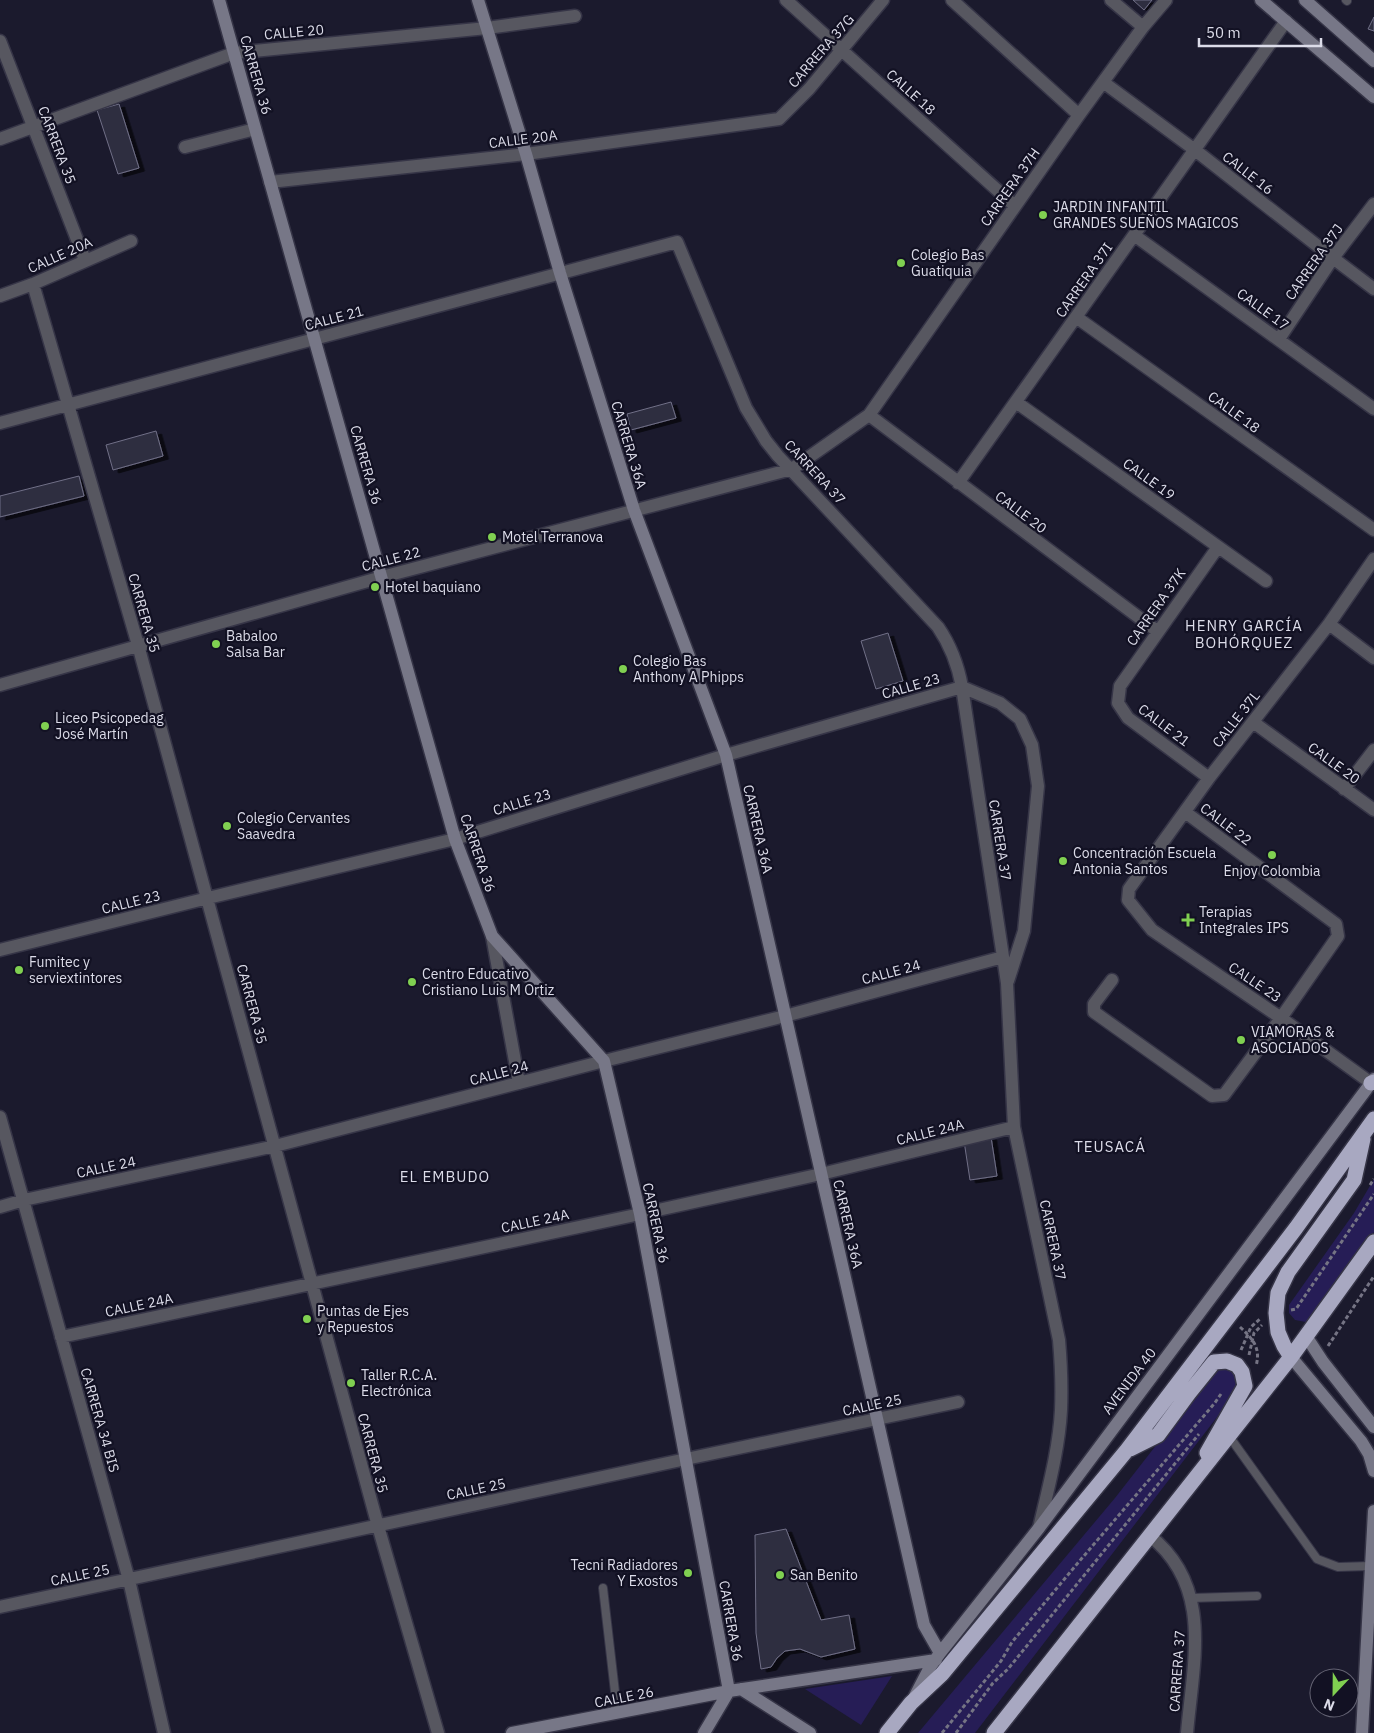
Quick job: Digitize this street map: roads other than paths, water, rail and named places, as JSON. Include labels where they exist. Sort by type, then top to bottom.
[{"type":"highway","name":"AVENIDA 40","points":[[887,1733],[911,1703],[942,1674],[1128,1450],[1296,1228],[1374,1119]]},
{"type":"highway","points":[[1291,1357],[1278,1332],[1276,1308],[1278,1293],[1288,1272],[1354,1180],[1364,1133]]},
{"type":"highway","points":[[994,1733],[1149,1535],[1230,1436],[1291,1357],[1374,1242]]},
{"type":"highway","points":[[1128,1450],[1158,1435],[1188,1393],[1214,1362],[1227,1360],[1239,1369],[1244,1386],[1211,1444],[1203,1469]]},
{"type":"street","name":"CARRERA 36","points":[[219,0],[455,839],[492,936],[604,1061],[640,1214],[686,1459],[735,1690]]},
{"type":"street","points":[[478,0],[487,28]]},
{"type":"street","name":"CALLE 18","points":[[786,0],[1015,206]]},
{"type":"street","name":"CARRERA 37G","points":[[780,120],[809,89],[884,0]]},
{"type":"street","points":[[952,0],[1079,115]]},
{"type":"street","points":[[1111,0],[1143,27]]},
{"type":"street","name":"CARRERA 37H","points":[[792,469],[869,416],[1079,115],[1143,27],[1166,0]]},
{"type":"street","points":[[1261,0],[1374,97]]},
{"type":"street","points":[[1305,0],[1374,61]]},
{"type":"street","name":"CALLE 20","points":[[0,139],[234,53],[487,28],[574,16]]},
{"type":"street","name":"CARRERA 37I","points":[[958,483],[1286,21]]},
{"type":"street","name":"CARRERA 36A","points":[[487,28],[560,273],[634,510],[726,755],[924,1625],[938,1657]]},
{"type":"street","name":"CARRERA 35","points":[[0,41],[85,260]]},
{"type":"street","name":"CALLE 16","points":[[1103,82],[1374,288]]},
{"type":"street","name":"CALLE 20A","points":[[270,182],[526,154],[780,120]]},
{"type":"street","points":[[185,147],[255,129]]},
{"type":"street","name":"CARRERA 37J","points":[[1279,339],[1333,258],[1374,204]]},
{"type":"street","name":"CALLE 17","points":[[1134,235],[1374,409]]},
{"type":"street","name":"CALLE 20A","points":[[0,296],[131,241]]},
{"type":"street","name":"CALLE 21","points":[[0,423],[677,242]]},
{"type":"street","name":"CARRERA 37","points":[[677,242],[746,408],[766,441],[938,627],[946,638],[956,662],[962,687],[1007,982],[1014,1127],[1058,1340],[1061,1363],[1062,1387],[1058,1434],[1039,1528]]},
{"type":"street","name":"CARRERA 35","points":[[32,284],[138,645],[378,1526],[438,1733]]},
{"type":"street","name":"CALLE 18","points":[[1076,317],[1374,530]]},
{"type":"street","name":"CALLE 19","points":[[1016,402],[1266,581]]},
{"type":"street","name":"CALLE 20","points":[[869,416],[1157,632]]},
{"type":"street","name":"CALLE 22","points":[[0,685],[382,577],[792,469]]},
{"type":"street","name":"CARRERA 37K","points":[[1120,686],[1218,547]]},
{"type":"street","name":"CALLE 37L","points":[[1128,900],[1129,889],[1209,778],[1328,624],[1374,559]]},
{"type":"street","points":[[1328,624],[1374,658]]},
{"type":"street","name":"CALLE 21","points":[[1120,686],[1118,703],[1128,718],[1209,778]]},
{"type":"street","points":[[962,687],[1000,704],[1020,719],[1032,745],[1038,786],[1024,931],[1007,982]]},
{"type":"street","name":"CALLE 23","points":[[0,950],[455,839],[726,755],[962,687]]},
{"type":"street","name":"CALLE 20","points":[[1253,722],[1374,810]]},
{"type":"street","points":[[1344,789],[1374,750]]},
{"type":"street","name":"CALLE 22","points":[[1185,812],[1336,924],[1338,936],[1281,1018]]},
{"type":"street","name":"CALLE 23","points":[[1128,900],[1152,930],[1373,1081]]},
{"type":"street","points":[[492,936],[519,1083]]},
{"type":"street","name":"CALLE 24","points":[[0,1207],[24,1200],[275,1146],[785,1016],[1003,957]]},
{"type":"street","points":[[1112,980],[1094,1004],[1094,1012],[1212,1096],[1224,1095],[1281,1018]]},
{"type":"street","name":"AVENIDA 40","points":[[911,1703],[938,1657],[1039,1528],[1373,1081]]},
{"type":"street","name":"CARRERA 34 BIS","points":[[0,1117],[129,1580],[164,1733]]},
{"type":"street","name":"CALLE 24A","points":[[61,1337],[640,1214],[821,1174],[1014,1127]]},
{"type":"street","points":[[1306,1336],[1323,1362],[1374,1427]]},
{"type":"street","points":[[1291,1357],[1361,1440],[1369,1454],[1374,1471]]},
{"type":"street","name":"CALLE 25","points":[[0,1607],[958,1402]]},
{"type":"street","points":[[1362,1733],[1374,1510]]},
{"type":"street","name":"CARRERA 37","points":[[1149,1535],[1163,1546],[1173,1558],[1191,1598],[1196,1643],[1187,1733]]},
{"type":"street","name":"CALLE 26","points":[[519,1732],[735,1690],[938,1657]]},
{"type":"street","points":[[704,1733],[735,1690],[810,1733]]},
{"type":"lane","points":[[1230,1436],[1317,1559],[1338,1567],[1371,1571]]},
{"type":"lane","points":[[603,1588],[615,1692],[615,1714]]},
{"type":"lane","points":[[1191,1598],[1257,1596]]},
{"type":"place","name":"JARDIN INFANTIL GRANDES SUEÑOS MAGICOS","points":[[1043,215]]},
{"type":"place","name":"Colegio Bas Guatiquia","points":[[901,263]]},
{"type":"place","name":"Motel Terranova","points":[[492,537]]},
{"type":"place","name":"Hotel baquiano","points":[[375,587]]},
{"type":"place","name":"Babaloo Salsa Bar","points":[[216,644]]},
{"type":"place","name":"Colegio Bas Anthony A Phipps","points":[[623,669]]},
{"type":"place","name":"Liceo Psicopedag José Martín","points":[[45,726]]},
{"type":"place","name":"Colegio Cervantes Saavedra","points":[[227,826]]},
{"type":"place","name":"Enjoy Colombia","points":[[1272,855]]},
{"type":"place","name":"Concentración Escuela Antonia Santos","points":[[1063,861]]},
{"type":"place","name":"Terapias Integrales IPS","points":[[1188,920]]},
{"type":"place","name":"Fumitec y serviextintores","points":[[19,970]]},
{"type":"place","name":"Centro Educativo Cristiano Luis M Ortiz","points":[[412,982]]},
{"type":"place","name":"VIAMORAS & ASOCIADOS","points":[[1241,1040]]},
{"type":"place","name":"Puntas de Ejes y Repuestos","points":[[307,1319]]},
{"type":"place","name":"Taller R.C.A. Electrónica","points":[[351,1383]]},
{"type":"place","name":"Tecni Radiadores Y Exostos","points":[[688,1573]]},
{"type":"place","name":"San Benito","points":[[780,1575]]},
{"type":"district","name":"HENRY GARCÍA BOHÓRQUEZ","points":[[1244,634]]},
{"type":"district","name":"TEUSACÁ","points":[[1110,1147]]},
{"type":"district","name":"EL EMBUDO","points":[[445,1177]]}]
